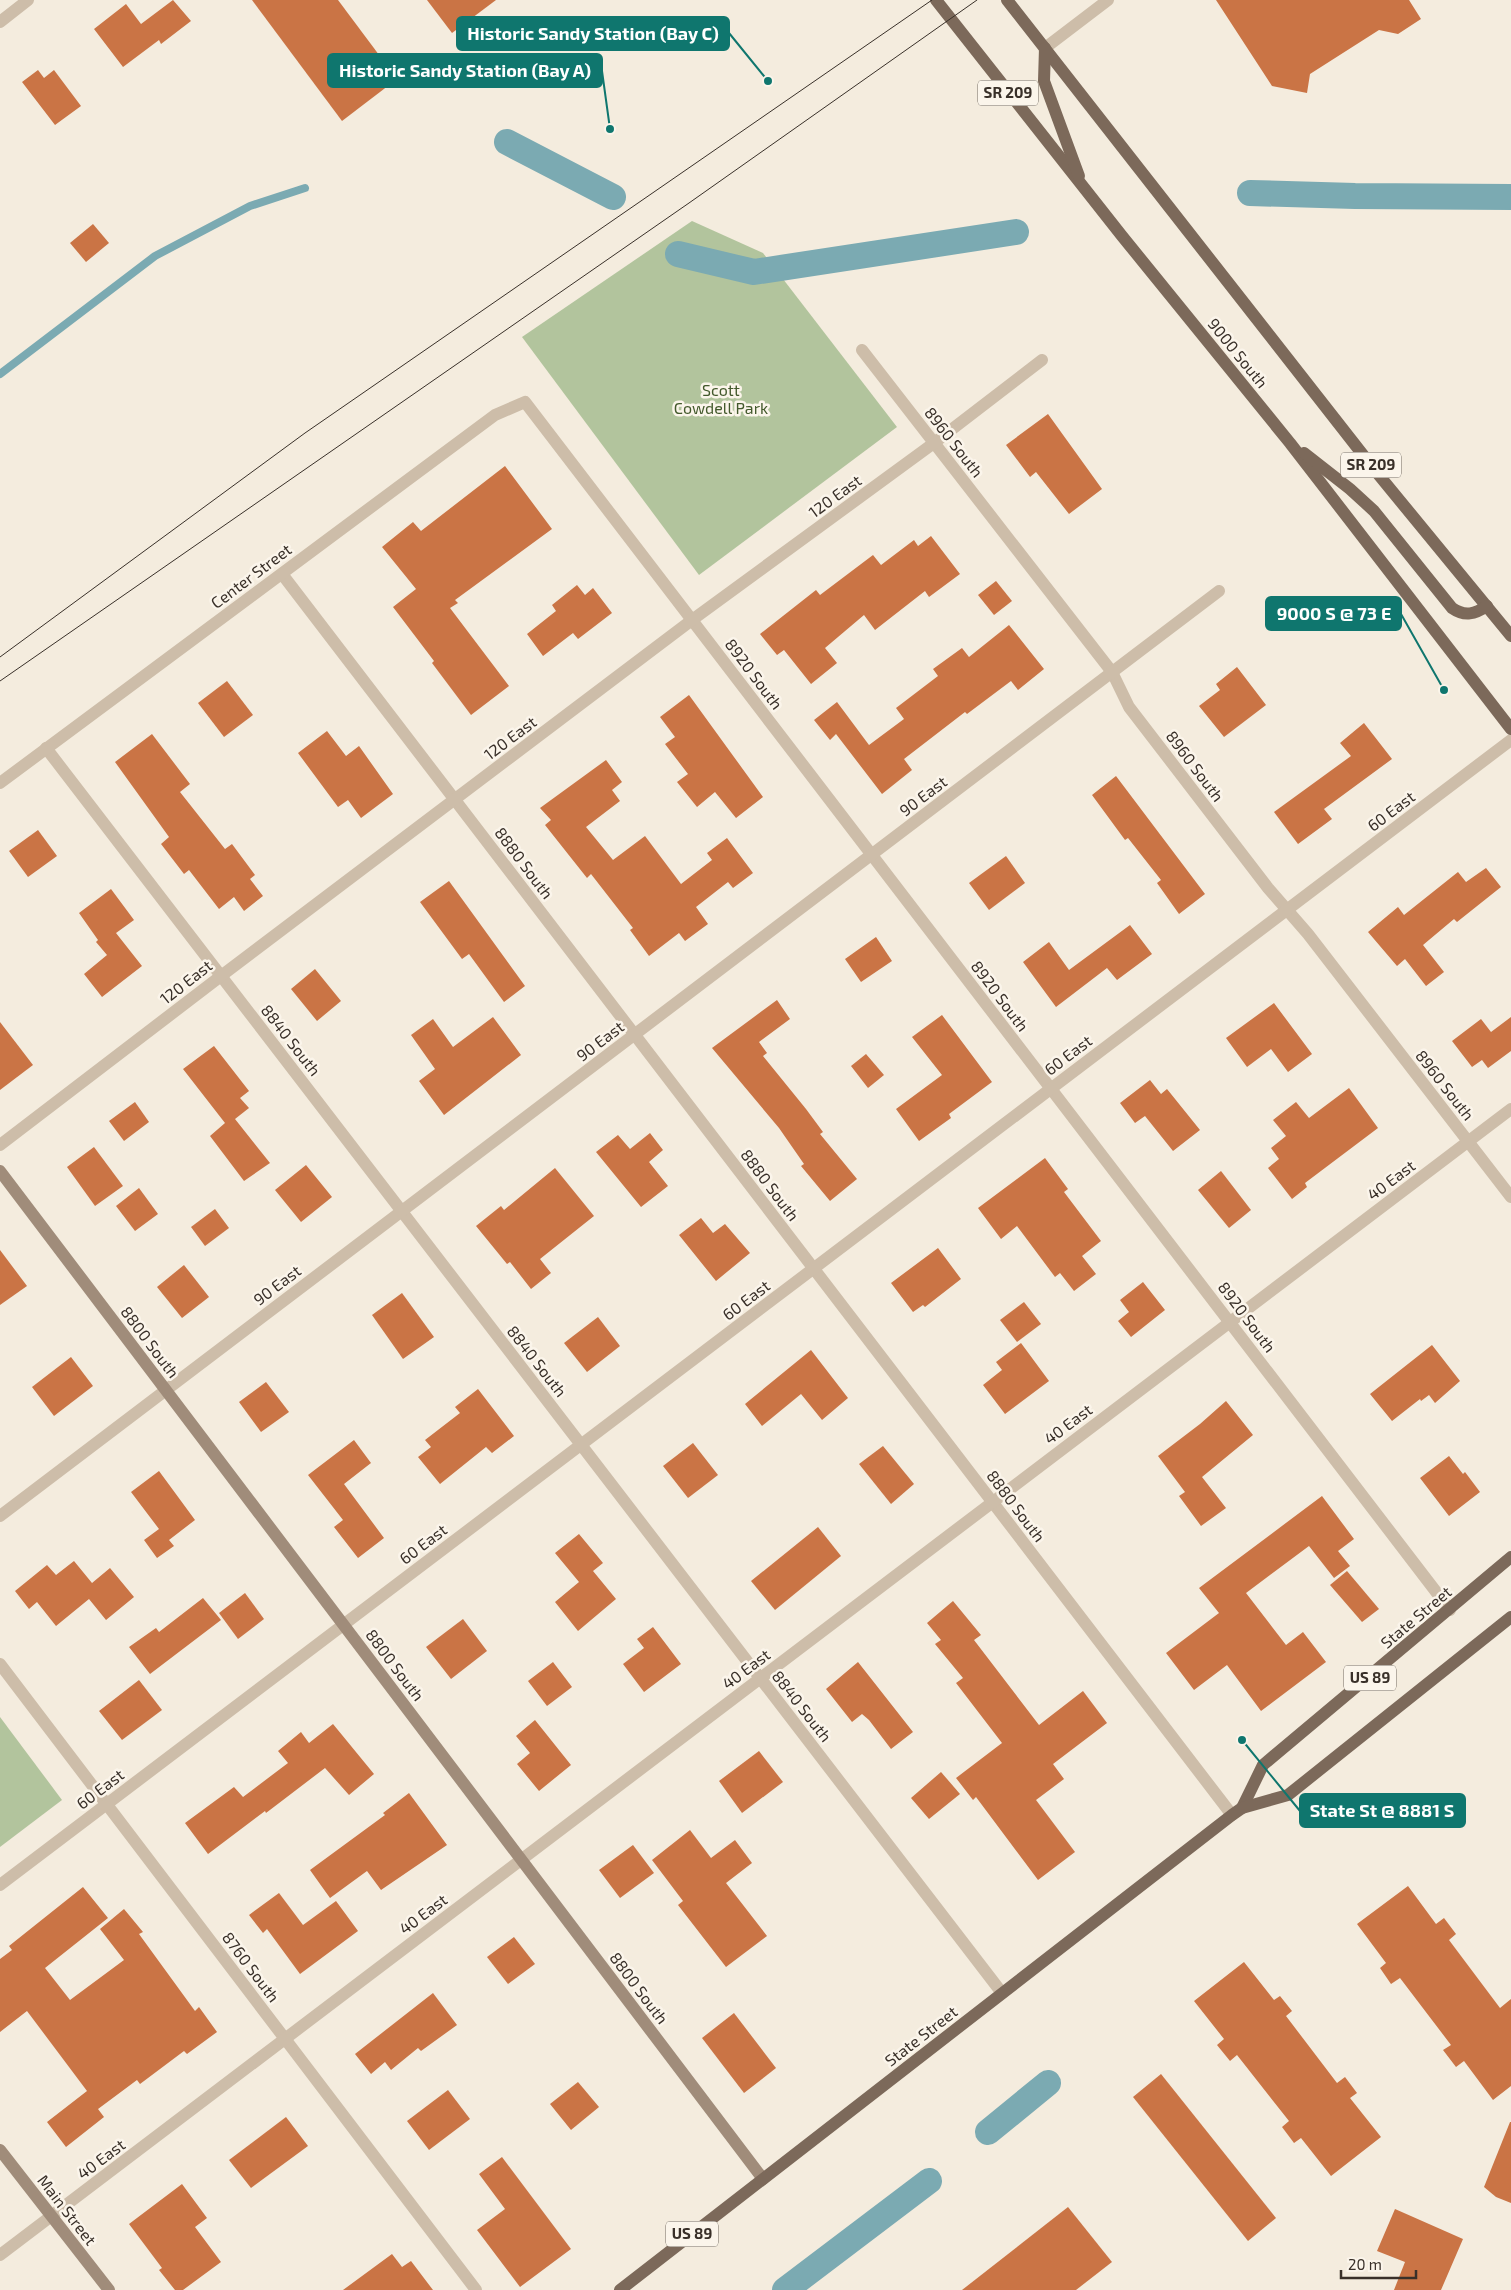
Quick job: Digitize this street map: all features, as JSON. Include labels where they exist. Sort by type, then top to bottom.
[{"type":"main road","name":"9000 South","points":[[936,0],[1082,186],[1290,443],[1511,729]]},
{"type":"main road","name":"SR 209","points":[[1007,0],[1378,474],[1511,636]]},
{"type":"main road","points":[[1045,48],[1044,80],[1082,186]]},
{"type":"main road","points":[[1290,443],[1350,489],[1374,511],[1452,608],[1464,614],[1471,614],[1487,606]]},
{"type":"main road","name":"State Street","points":[[1237,1812],[1263,1765],[1511,1557]]},
{"type":"main road","name":"State Street","points":[[620,2290],[1237,1812],[1288,1796],[1511,1617]]},
{"type":"street","points":[[0,22],[28,0]]},
{"type":"street","points":[[1045,48],[1108,0]]},
{"type":"street","name":"8960 South","points":[[862,350],[1112,672],[1129,707],[1268,888],[1288,909],[1511,1197]]},
{"type":"street","name":"120 East","points":[[0,1146],[221,976],[692,620],[934,443],[1042,360]]},
{"type":"street","name":"Center Street","points":[[0,783],[495,415],[525,402]]},
{"type":"street","name":"8920 South","points":[[525,402],[1450,1610]]},
{"type":"street","name":"8880 South","points":[[282,574],[992,1502],[1237,1812]]},
{"type":"street","name":"90 East","points":[[0,1516],[1219,591]]},
{"type":"street","name":"60 East","points":[[0,1885],[1511,740]]},
{"type":"street","name":"8840 South","points":[[46,748],[1002,1993]]},
{"type":"street","name":"40 East","points":[[0,2256],[1511,1109]]},
{"type":"street","name":"8800 South","points":[[0,1171],[763,2179]]},
{"type":"street","name":"8760 South","points":[[0,1664],[476,2290]]},
{"type":"street","name":"Main Street","points":[[0,2150],[110,2290]]},
{"type":"green space","name":"Scott Cowdell Park","points":[[692,221],[763,253],[897,427],[699,575],[522,337]]},
{"type":"green space","points":[[0,1717],[62,1800],[0,1847]]},
{"type":"building","points":[[173,0],[191,21],[161,44],[159,40],[123,67],[94,29],[126,4],[141,24]]},
{"type":"building","points":[[252,0],[338,0],[397,79],[342,121]]},
{"type":"building","points":[[427,0],[496,0],[452,33]]},
{"type":"building","points":[[1216,0],[1409,0],[1421,19],[1398,34],[1379,30],[1310,74],[1307,93],[1272,86]]},
{"type":"building","points":[[38,70],[44,78],[54,70],[81,106],[55,125],[22,82]]},
{"type":"building","points":[[93,224],[109,243],[86,262],[70,243]]},
{"type":"building","points":[[1048,414],[1102,489],[1069,514],[1036,472],[1030,477],[1006,445]]},
{"type":"building","points":[[505,466],[552,529],[455,600],[458,603],[450,608],[509,686],[471,715],[432,663],[434,661],[393,607],[416,589],[382,547],[413,522],[421,531]]},
{"type":"building","points":[[931,536],[960,574],[929,597],[925,591],[875,630],[864,615],[825,648],[837,663],[811,684],[784,650],[777,655],[760,634],[816,590],[820,595],[873,555],[881,565],[914,540],[918,546]]},
{"type":"building","points":[[996,581],[1012,601],[994,615],[978,595]]},
{"type":"building","points":[[577,585],[585,595],[593,588],[612,613],[578,639],[573,633],[543,656],[527,634],[556,611],[552,605]]},
{"type":"building","points":[[1009,625],[1044,669],[1018,690],[1011,681],[967,714],[965,712],[904,759],[912,770],[882,794],[836,734],[830,740],[814,720],[837,702],[869,745],[904,719],[896,708],[938,676],[933,669],[962,648],[969,657]]},
{"type":"building","points":[[1237,667],[1266,705],[1224,737],[1199,706],[1220,690],[1216,684]]},
{"type":"building","points":[[227,681],[253,715],[224,737],[198,703]]},
{"type":"building","points":[[689,695],[763,797],[736,818],[715,792],[697,807],[677,782],[688,774],[665,744],[675,737],[660,717]]},
{"type":"building","points":[[1364,723],[1392,759],[1324,809],[1332,819],[1298,844],[1274,812],[1351,756],[1340,743]]},
{"type":"building","points":[[327,731],[346,756],[359,746],[393,794],[361,818],[348,800],[338,807],[298,753]]},
{"type":"building","points":[[152,734],[190,784],[180,792],[225,849],[232,844],[255,875],[250,879],[263,896],[244,911],[234,897],[219,909],[189,870],[184,874],[161,844],[169,837],[115,762]]},
{"type":"building","points":[[606,760],[622,782],[612,790],[620,801],[586,827],[613,860],[645,836],[681,884],[712,860],[707,853],[727,838],[753,873],[733,888],[728,882],[696,907],[708,924],[685,941],[679,933],[649,956],[630,930],[633,928],[591,874],[587,878],[545,825],[551,820],[540,808]]},
{"type":"building","points":[[1116,776],[1205,894],[1179,914],[1157,883],[1161,880],[1128,838],[1125,840],[1092,795]]},
{"type":"building","points":[[38,830],[57,856],[28,877],[9,851]]},
{"type":"building","points":[[1006,856],[1025,883],[989,910],[969,883]]},
{"type":"building","points":[[1486,868],[1501,887],[1457,922],[1454,919],[1423,945],[1444,972],[1426,986],[1405,959],[1397,966],[1368,932],[1398,907],[1404,915],[1458,872],[1466,882]]},
{"type":"building","points":[[449,881],[525,986],[504,1002],[469,954],[462,959],[420,902]]},
{"type":"building","points":[[111,889],[134,920],[116,933],[142,966],[102,997],[84,974],[107,955],[96,942],[98,940],[79,913]]},
{"type":"building","points":[[1130,925],[1152,954],[1117,980],[1107,968],[1056,1007],[1023,962],[1049,942],[1069,970]]},
{"type":"building","points":[[876,937],[892,961],[861,982],[845,959]]},
{"type":"building","points":[[315,969],[341,1001],[317,1021],[291,989]]},
{"type":"building","points":[[777,1000],[790,1019],[759,1042],[767,1053],[763,1056],[823,1132],[820,1134],[857,1179],[830,1201],[801,1166],[804,1164],[779,1128],[712,1048]]},
{"type":"building","points":[[1274,1003],[1312,1054],[1288,1072],[1271,1049],[1247,1067],[1226,1038]]},
{"type":"building","points":[[942,1015],[992,1082],[949,1114],[951,1118],[919,1141],[896,1109],[942,1075],[912,1037]]},
{"type":"building","points":[[493,1017],[521,1055],[444,1115],[419,1081],[435,1069],[411,1035],[433,1019],[453,1047]]},
{"type":"building","points":[[1511,1017],[1511,1051],[1488,1068],[1482,1060],[1472,1067],[1452,1041],[1481,1019],[1491,1032]]},
{"type":"building","points":[[0,1022],[33,1065],[0,1090]]},
{"type":"building","points":[[214,1046],[249,1091],[240,1098],[249,1108],[235,1119],[270,1163],[244,1181],[210,1136],[225,1123],[183,1069]]},
{"type":"building","points":[[866,1054],[884,1075],[868,1088],[851,1066]]},
{"type":"building","points":[[1150,1080],[1161,1094],[1167,1089],[1200,1130],[1173,1151],[1145,1116],[1135,1123],[1120,1103]]},
{"type":"building","points":[[1349,1088],[1378,1128],[1305,1183],[1307,1187],[1292,1199],[1268,1168],[1279,1159],[1271,1148],[1286,1136],[1273,1120],[1296,1102],[1309,1118]]},
{"type":"building","points":[[135,1102],[149,1122],[124,1141],[109,1121]]},
{"type":"building","points":[[650,1133],[663,1150],[649,1162],[668,1186],[641,1207],[596,1152],[618,1135],[630,1149]]},
{"type":"building","points":[[94,1147],[123,1186],[95,1206],[67,1167]]},
{"type":"building","points":[[1045,1158],[1068,1189],[1064,1192],[1101,1241],[1082,1256],[1096,1274],[1074,1291],[1060,1273],[1055,1277],[1017,1226],[1001,1239],[978,1208]]},
{"type":"building","points":[[306,1165],[332,1197],[301,1222],[275,1190]]},
{"type":"building","points":[[555,1168],[594,1216],[540,1259],[551,1273],[531,1289],[510,1262],[507,1264],[476,1226],[501,1206],[504,1210]]},
{"type":"building","points":[[1221,1171],[1251,1210],[1229,1228],[1198,1190]]},
{"type":"building","points":[[139,1188],[158,1214],[135,1231],[116,1206]]},
{"type":"building","points":[[215,1209],[229,1228],[205,1246],[191,1227]]},
{"type":"building","points":[[701,1218],[713,1233],[725,1224],[750,1253],[716,1281],[679,1235]]},
{"type":"building","points":[[938,1248],[961,1279],[925,1307],[923,1305],[913,1312],[891,1283]]},
{"type":"building","points":[[0,1250],[27,1286],[0,1305]]},
{"type":"building","points":[[184,1265],[209,1297],[182,1318],[157,1287]]},
{"type":"building","points":[[1143,1282],[1165,1310],[1131,1337],[1118,1321],[1129,1312],[1120,1300]]},
{"type":"building","points":[[402,1293],[434,1337],[403,1359],[372,1315]]},
{"type":"building","points":[[1024,1302],[1041,1324],[1017,1342],[1000,1320]]},
{"type":"building","points":[[598,1317],[620,1346],[587,1372],[564,1343]]},
{"type":"building","points":[[1021,1343],[1049,1381],[1005,1414],[983,1385],[1002,1370],[996,1362]]},
{"type":"building","points":[[1432,1345],[1460,1381],[1435,1403],[1429,1395],[1421,1401],[1420,1399],[1392,1421],[1370,1394]]},
{"type":"building","points":[[811,1350],[848,1398],[822,1420],[801,1394],[762,1426],[745,1404]]},
{"type":"building","points":[[71,1357],[93,1386],[54,1416],[32,1387]]},
{"type":"building","points":[[266,1382],[289,1412],[261,1432],[239,1402]]},
{"type":"building","points":[[478,1389],[514,1436],[492,1453],[486,1447],[440,1484],[418,1457],[431,1447],[425,1440],[460,1413],[455,1407]]},
{"type":"building","points":[[1226,1401],[1253,1435],[1202,1477],[1226,1508],[1201,1526],[1179,1496],[1185,1492],[1158,1456],[1200,1424]]},
{"type":"building","points":[[354,1440],[371,1463],[344,1484],[384,1538],[358,1558],[334,1527],[343,1520],[308,1475]]},
{"type":"building","points":[[693,1443],[718,1475],[688,1498],[663,1466]]},
{"type":"building","points":[[883,1446],[914,1484],[891,1504],[859,1464]]},
{"type":"building","points":[[1449,1456],[1463,1474],[1465,1472],[1480,1492],[1449,1516],[1420,1478]]},
{"type":"building","points":[[159,1471],[195,1520],[169,1540],[174,1546],[157,1558],[144,1540],[159,1529],[131,1492]]},
{"type":"building","points":[[1322,1496],[1354,1539],[1338,1551],[1350,1566],[1334,1578],[1309,1546],[1246,1593],[1286,1645],[1303,1632],[1326,1662],[1261,1711],[1227,1665],[1194,1690],[1166,1653],[1219,1613],[1199,1588]]},
{"type":"building","points":[[818,1527],[841,1556],[775,1610],[751,1581]]},
{"type":"building","points":[[579,1534],[603,1563],[593,1571],[616,1599],[578,1631],[555,1602],[579,1582],[555,1553]]},
{"type":"building","points":[[74,1561],[92,1583],[110,1568],[134,1597],[106,1620],[89,1599],[56,1626],[37,1602],[29,1609],[15,1591],[47,1565],[56,1575]]},
{"type":"building","points":[[1347,1571],[1379,1609],[1362,1622],[1330,1585]]},
{"type":"building","points":[[245,1593],[264,1619],[238,1639],[219,1613]]},
{"type":"building","points":[[203,1598],[221,1620],[150,1674],[129,1647],[156,1628],[159,1632]]},
{"type":"building","points":[[953,1601],[981,1635],[974,1640],[1039,1725],[1083,1691],[1107,1723],[1053,1764],[1064,1779],[1036,1800],[1075,1852],[1038,1880],[976,1797],[973,1800],[956,1778],[1002,1743],[956,1683],[963,1678],[935,1644],[941,1640],[927,1623]]},
{"type":"building","points":[[463,1619],[487,1651],[451,1679],[426,1647]]},
{"type":"building","points":[[653,1627],[681,1664],[644,1692],[623,1664],[644,1648],[637,1639]]},
{"type":"building","points":[[553,1662],[572,1687],[547,1706],[528,1681]]},
{"type":"building","points":[[858,1662],[913,1732],[891,1749],[869,1720],[862,1714],[852,1722],[826,1689]]},
{"type":"building","points":[[139,1680],[162,1710],[122,1740],[99,1711]]},
{"type":"building","points":[[535,1720],[571,1765],[539,1791],[517,1764],[530,1753],[516,1736]]},
{"type":"building","points":[[333,1724],[374,1774],[349,1795],[325,1768],[208,1854],[185,1823],[234,1787],[243,1797],[288,1763],[278,1751],[301,1732],[309,1743]]},
{"type":"building","points":[[759,1751],[783,1782],[742,1813],[719,1781]]},
{"type":"building","points":[[941,1772],[960,1794],[929,1819],[911,1798]]},
{"type":"building","points":[[409,1793],[447,1845],[381,1890],[367,1871],[330,1898],[310,1870],[385,1815],[383,1813]]},
{"type":"building","points":[[690,1830],[711,1858],[735,1840],[752,1863],[726,1883],[767,1936],[726,1967],[678,1905],[683,1901],[652,1860]]},
{"type":"building","points":[[633,1845],[654,1873],[620,1898],[599,1870]]},
{"type":"building","points":[[1408,1886],[1436,1924],[1444,1918],[1456,1934],[1449,1940],[1500,2008],[1511,1999],[1511,2086],[1493,2100],[1464,2061],[1456,2067],[1443,2050],[1451,2045],[1400,1978],[1391,1984],[1380,1968],[1386,1963],[1357,1924]]},
{"type":"building","points":[[83,1887],[108,1918],[45,1968],[70,2000],[124,1960],[100,1929],[124,1909],[143,1932],[139,1934],[195,2011],[199,2007],[217,2032],[187,2054],[184,2051],[140,2084],[137,2080],[98,2109],[104,2117],[66,2147],[47,2122],[87,2091],[27,2011],[0,2032],[0,1959],[12,1950],[9,1946]]},
{"type":"building","points":[[279,1893],[303,1925],[336,1901],[358,1931],[300,1974],[267,1929],[263,1933],[249,1915]]},
{"type":"building","points":[[514,1937],[535,1964],[508,1984],[487,1957]]},
{"type":"building","points":[[1244,1962],[1274,2000],[1280,1996],[1292,2011],[1286,2016],[1337,2083],[1345,2077],[1357,2093],[1350,2098],[1381,2137],[1331,2176],[1301,2138],[1294,2143],[1282,2127],[1289,2121],[1237,2055],[1230,2061],[1217,2045],[1224,2039],[1194,2001]]},
{"type":"building","points":[[433,1993],[457,2025],[421,2051],[418,2048],[391,2070],[385,2062],[371,2074],[355,2054]]},
{"type":"building","points":[[734,2013],[776,2068],[744,2093],[702,2038]]},
{"type":"building","points":[[1161,2074],[1276,2218],[1248,2241],[1133,2097]]},
{"type":"building","points":[[578,2082],[599,2107],[571,2130],[550,2104]]},
{"type":"building","points":[[448,2090],[470,2119],[429,2150],[407,2121]]},
{"type":"building","points":[[286,2117],[308,2146],[251,2188],[229,2160]]},
{"type":"building","points":[[1510,2122],[1511,2203],[1496,2197],[1484,2187]]},
{"type":"building","points":[[502,2157],[571,2249],[520,2287],[477,2230],[505,2209],[479,2174]]},
{"type":"building","points":[[182,2184],[207,2218],[195,2227],[221,2262],[183,2290],[175,2290],[159,2270],[162,2268],[129,2224]]},
{"type":"building","points":[[1068,2207],[1112,2262],[1076,2290],[962,2290]]},
{"type":"building","points":[[1395,2209],[1463,2239],[1441,2290],[1394,2290],[1405,2262],[1377,2251]]},
{"type":"building","points":[[392,2254],[402,2267],[411,2261],[433,2290],[343,2290]]},
{"type":"waterway","points":[[507,142],[613,197]]},
{"type":"waterway","points":[[0,374],[155,256],[250,206],[305,188]]},
{"type":"waterway","points":[[1250,193],[1511,197]]},
{"type":"waterway","points":[[678,254],[754,272],[1016,232]]},
{"type":"waterway","points":[[988,2132],[1048,2083]]},
{"type":"waterway","points":[[785,2290],[929,2181]]},
{"type":"tram line","points":[[0,657],[305,433],[932,0]]},
{"type":"tram line","points":[[0,681],[689,203],[977,0]]},
{"type":"place","name":"Historic Sandy Station (Bay C)","points":[[768,81]]},
{"type":"place","name":"Historic Sandy Station (Bay A)","points":[[610,129]]},
{"type":"place","name":"9000 S @ 73 E","points":[[1444,690]]},
{"type":"place","name":"State St @ 8881 S","points":[[1242,1740]]}]
